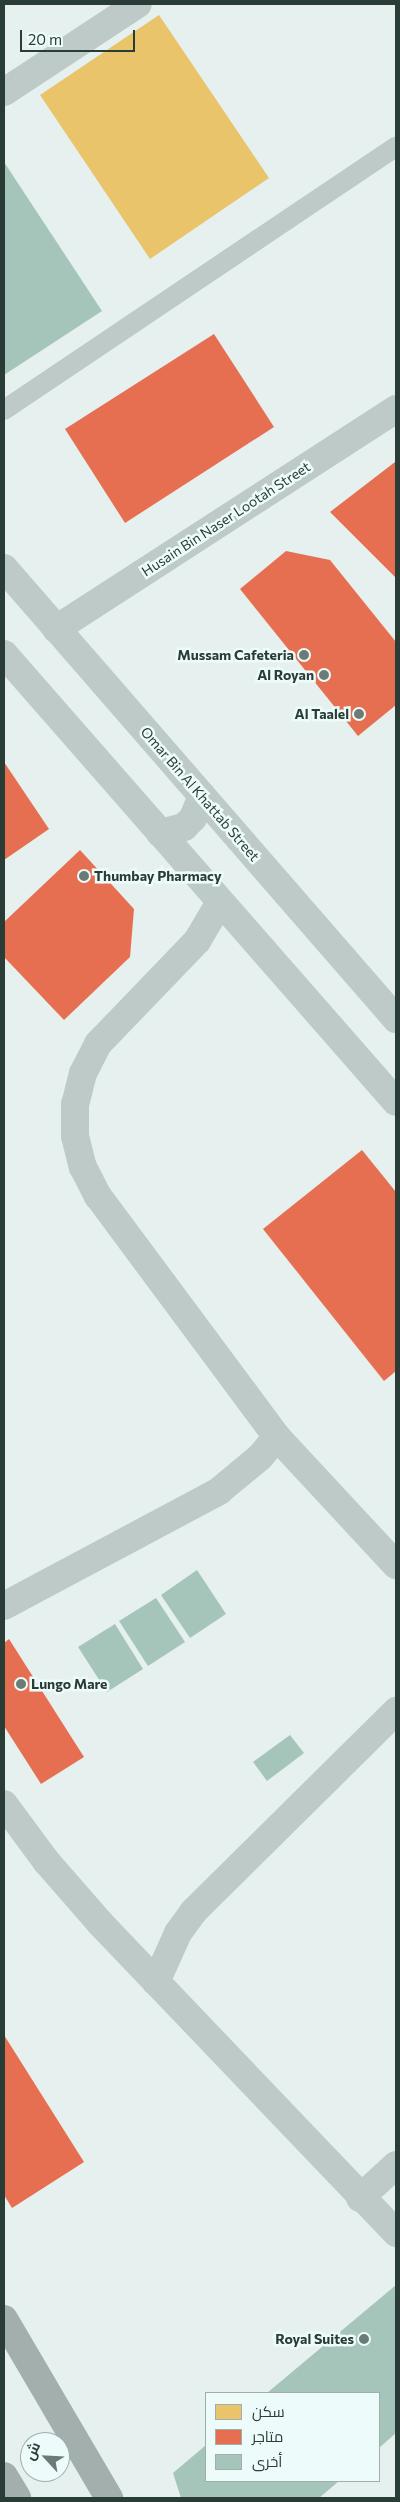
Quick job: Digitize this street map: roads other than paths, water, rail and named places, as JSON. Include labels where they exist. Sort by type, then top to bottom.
[{"type":"main road","points":[[4,2319],[109,2498]]},
{"type":"main road","points":[[4,2476],[17,2498]]},
{"type":"street","points":[[4,92],[138,4]]},
{"type":"street","name":"Husain Bin Naser Lootah Street","points":[[56,629],[396,409]]},
{"type":"street","name":"Omar Bin Al Khattab Street","points":[[4,568],[396,1019]]},
{"type":"street","points":[[4,654],[396,1102]]},
{"type":"street","points":[[160,833],[184,827],[193,818],[202,796]]},
{"type":"street","points":[[220,902],[182,959],[98,1044],[83,1073],[76,1104],[75,1136],[83,1167],[98,1196],[277,1437],[396,1565]]},
{"type":"street","points":[[4,1606],[219,1491],[260,1457],[277,1437]]},
{"type":"street","points":[[156,1982],[174,1941],[194,1912],[396,1712]]},
{"type":"street","points":[[4,1804],[52,1868],[156,1982],[360,2198],[396,2232]]},
{"type":"street","points":[[360,2198],[396,2165]]},
{"type":"lane","points":[[4,410],[396,147]]},
{"type":"place","name":"Mussam Cafeteria","points":[[304,655]]},
{"type":"place","name":"Al Royan","points":[[324,675]]},
{"type":"place","name":"Al Taalel","points":[[359,714]]},
{"type":"place","name":"Thumbay Pharmacy","points":[[84,876]]},
{"type":"place","name":"Lungo Mare","points":[[21,1684]]},
{"type":"place","name":"Royal Suites","points":[[364,2339]]}]
